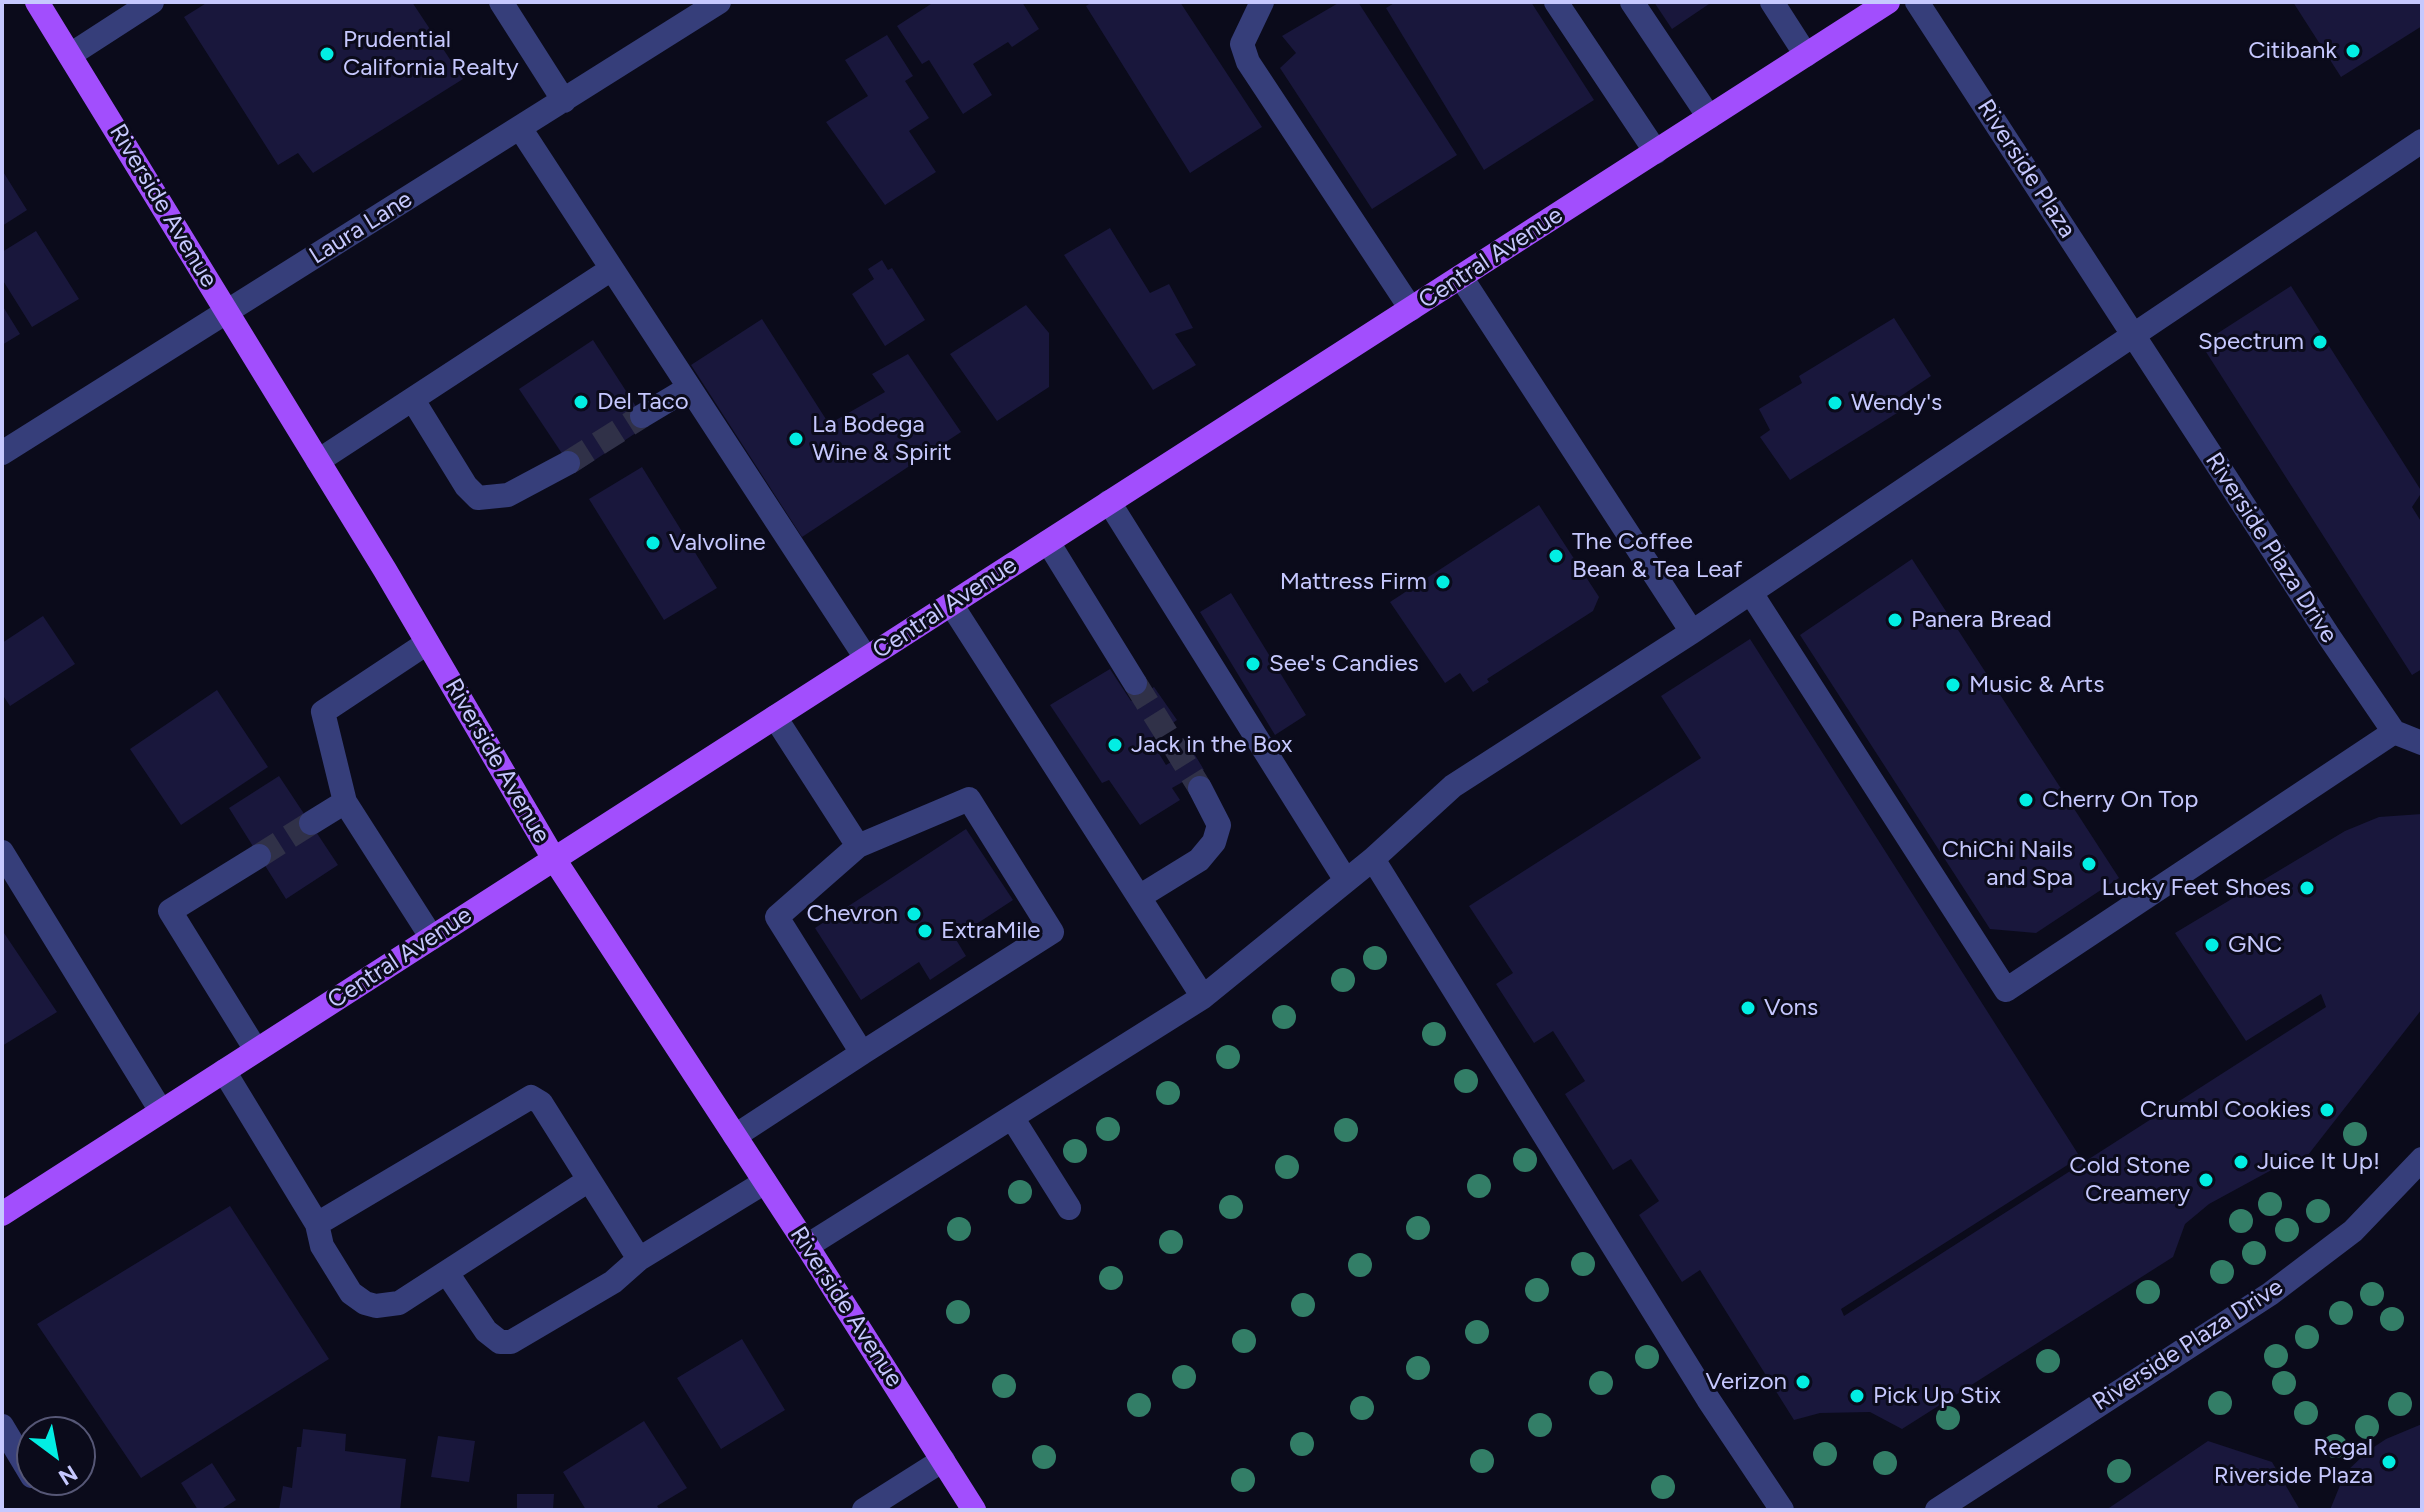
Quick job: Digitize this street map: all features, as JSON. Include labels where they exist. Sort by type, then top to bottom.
[{"type":"main road","name":"Riverside Avenue","points":[[37,2],[318,461],[554,859],[807,1246],[974,1510]]},
{"type":"main road","name":"Central Avenue","points":[[2,1214],[1888,2]]},
{"type":"street","points":[[70,55],[152,2]]},
{"type":"street","points":[[501,2],[564,101]]},
{"type":"street","name":"Laura Lane","points":[[2,453],[719,2]]},
{"type":"street","points":[[1262,2],[1242,44],[1248,62],[1411,309]]},
{"type":"street","points":[[1556,2],[1656,152]]},
{"type":"street","points":[[1632,2],[1709,117]]},
{"type":"street","points":[[1772,2],[1806,55]]},
{"type":"street","name":"Riverside Plaza","points":[[1917,2],[2134,337]]},
{"type":"street","points":[[520,128],[687,389],[866,658]]},
{"type":"street","points":[[807,1246],[1203,997],[1373,859],[1453,786],[1751,593],[2422,141]]},
{"type":"street","points":[[318,461],[610,270]]},
{"type":"street","points":[[1461,277],[1692,632]]},
{"type":"street","name":"Riverside Plaza Drive","points":[[2134,337],[2394,732]]},
{"type":"street","points":[[642,416],[687,389]]},
{"type":"street","points":[[413,400],[466,486],[478,498],[508,495],[568,463]]},
{"type":"street","points":[[1109,502],[1345,879]]},
{"type":"street","points":[[1048,542],[1135,683]]},
{"type":"street","points":[[1751,593],[2006,990],[2394,732],[2422,743]]},
{"type":"street","points":[[951,604],[1203,997]]},
{"type":"street","points":[[427,643],[323,712],[345,802],[432,938]]},
{"type":"street","points":[[775,717],[858,846]]},
{"type":"street","points":[[1139,897],[1199,860],[1214,842],[1219,825],[1200,788]]},
{"type":"street","points":[[735,1136],[1052,932],[969,799],[858,846],[777,917],[862,1053]]},
{"type":"street","points":[[311,823],[345,802]]},
{"type":"street","points":[[2,852],[161,1111]]},
{"type":"street","points":[[256,1050],[170,911],[259,856]]},
{"type":"street","points":[[1373,859],[1708,1399],[1782,1510]]},
{"type":"street","points":[[224,1071],[317,1224],[322,1246],[351,1293],[376,1306],[399,1303],[589,1180]]},
{"type":"street","points":[[317,1224],[531,1097],[541,1103],[639,1259]]},
{"type":"street","points":[[1013,1119],[1069,1208]]},
{"type":"street","name":"Riverside Plaza Drive","points":[[1937,1510],[2270,1294],[2353,1231],[2422,1159]]},
{"type":"street","points":[[447,1273],[486,1331],[500,1342],[511,1342],[613,1282],[639,1259],[765,1182]]},
{"type":"street","points":[[2,1426],[16,1449]]},
{"type":"street","points":[[864,1510],[943,1460]]},
{"type":"building","points":[[208,2],[412,2],[463,79],[313,173],[298,153],[278,165],[184,17]]},
{"type":"building","points":[[934,2],[1022,2],[1039,29],[1012,47],[1008,42],[973,64],[992,95],[963,114],[929,60],[922,64],[897,26]]},
{"type":"building","points":[[1092,2],[1180,2],[1262,127],[1190,173],[1086,6]]},
{"type":"building","points":[[1340,2],[1358,2],[1457,155],[1372,209],[1280,68],[1296,53],[1282,36]]},
{"type":"building","points":[[1396,2],[1531,2],[1594,100],[1484,170],[1386,8]]},
{"type":"building","points":[[1654,2],[1712,2],[1672,29]]},
{"type":"building","name":"Citibank","points":[[2293,2],[2422,2],[2422,26],[2341,77]]},
{"type":"building","points":[[887,35],[913,76],[905,81],[929,118],[909,131],[936,172],[885,205],[826,122],[868,96],[845,60]]},
{"type":"building","points":[[2,170],[27,210],[2,226]]},
{"type":"building","points":[[1110,228],[1150,293],[1169,284],[1193,328],[1175,334],[1196,365],[1153,390],[1064,255]]},
{"type":"building","points":[[36,231],[79,299],[32,327],[2,279],[2,252]]},
{"type":"building","points":[[882,260],[888,270],[892,268],[925,320],[885,346],[852,294],[874,279],[868,269]]},
{"type":"building","points":[[2291,286],[2422,492],[2412,507],[2422,523],[2422,669],[2412,675],[2201,344]]},
{"type":"building","points":[[2,305],[20,334],[2,345]]},
{"type":"building","points":[[1026,305],[1049,333],[1049,387],[997,421],[950,354]]},
{"type":"building","name":"Wendy's","points":[[1894,318],[1931,376],[1898,398],[1905,408],[1790,480],[1760,437],[1770,430],[1759,409],[1802,383],[1799,376]]},
{"type":"building","points":[[762,319],[829,424],[885,392],[872,374],[908,354],[961,432],[802,537],[691,365]]},
{"type":"building","name":"Del Taco","points":[[593,340],[648,425],[575,473],[519,389]]},
{"type":"building","name":"Valvoline","points":[[642,467],[717,588],[664,620],[589,499]]},
{"type":"building","points":[[1539,505],[1599,597],[1593,611],[1487,679],[1489,682],[1473,692],[1460,673],[1445,683],[1390,602]]},
{"type":"building","points":[[1912,559],[2119,878],[2036,933],[1990,929],[1800,635]]},
{"type":"building","name":"See's Candies","points":[[1231,593],[1306,715],[1275,735],[1200,612]]},
{"type":"building","points":[[43,616],[75,664],[10,706],[2,694],[2,643]]},
{"type":"building","name":"Vons","points":[[1750,639],[2080,1157],[1841,1309],[1844,1316],[2326,1007],[2321,994],[2246,1041],[2175,933],[2345,831],[2379,817],[2422,814],[2422,1009],[2308,1155],[2288,1161],[2209,1204],[2185,1224],[2173,1257],[1902,1429],[1870,1412],[1820,1413],[1794,1420],[1700,1270],[1682,1282],[1639,1215],[1659,1201],[1631,1159],[1613,1170],[1565,1094],[1585,1081],[1553,1031],[1534,1043],[1496,984],[1513,973],[1469,906],[1701,758],[1661,696]]},
{"type":"building","name":"Jack in the Box","points":[[1110,669],[1131,701],[1154,687],[1177,720],[1150,739],[1166,765],[1192,750],[1204,770],[1172,788],[1180,800],[1140,825],[1109,780],[1102,783],[1050,705]]},
{"type":"building","points":[[217,690],[268,767],[181,825],[130,749]]},
{"type":"building","points":[[279,776],[338,865],[286,899],[229,808]]},
{"type":"building","name":"Chevron","points":[[966,829],[1013,900],[955,938],[966,956],[930,980],[919,962],[861,1000],[815,928]]},
{"type":"building","points":[[2,930],[57,1012],[2,1046]]},
{"type":"building","points":[[230,1206],[329,1359],[141,1478],[37,1324]]},
{"type":"building","points":[[742,1339],[785,1410],[721,1449],[677,1378]]},
{"type":"building","points":[[644,1421],[687,1488],[657,1506],[660,1510],[586,1510],[563,1472]]},
{"type":"building","name":"Regal Riverside Plaza","points":[[2422,1424],[2422,1510],[2330,1510],[2345,1473],[2368,1451],[2386,1439]]},
{"type":"building","points":[[303,1429],[346,1434],[345,1451],[406,1459],[400,1510],[279,1510],[283,1486],[292,1488],[297,1447],[301,1447]]},
{"type":"building","points":[[438,1436],[475,1441],[469,1482],[431,1477]]},
{"type":"building","points":[[2208,1441],[2272,1462],[2300,1510],[2106,1510]]},
{"type":"building","points":[[212,1463],[236,1500],[220,1510],[198,1510],[181,1483]]},
{"type":"building","points":[[517,1494],[554,1494],[553,1510],[517,1510]]},
{"type":"tunnel","points":[[568,463],[642,416]]},
{"type":"tunnel","points":[[1135,683],[1200,788]]},
{"type":"tunnel","points":[[259,856],[311,823]]},
{"type":"place","name":"Citibank","points":[[2353,51]]},
{"type":"place","name":"Prudential California Realty","points":[[327,54]]},
{"type":"place","name":"Spectrum","points":[[2320,342]]},
{"type":"place","name":"Del Taco","points":[[581,402]]},
{"type":"place","name":"Wendy's","points":[[1835,403]]},
{"type":"place","name":"La Bodega Wine & Spirit","points":[[796,439]]},
{"type":"place","name":"Valvoline","points":[[653,543]]},
{"type":"place","name":"The Coffee Bean & Tea Leaf","points":[[1556,556]]},
{"type":"place","name":"Mattress Firm","points":[[1443,582]]},
{"type":"place","name":"Panera Bread","points":[[1895,620]]},
{"type":"place","name":"See's Candies","points":[[1253,664]]},
{"type":"place","name":"Music & Arts","points":[[1953,685]]},
{"type":"place","name":"Jack in the Box","points":[[1115,745]]},
{"type":"place","name":"Cherry On Top","points":[[2026,800]]},
{"type":"place","name":"ChiChi Nails and Spa","points":[[2089,864]]},
{"type":"place","name":"Lucky Feet Shoes","points":[[2307,888]]},
{"type":"place","name":"Chevron","points":[[914,914]]},
{"type":"place","name":"ExtraMile","points":[[925,931]]},
{"type":"place","name":"GNC","points":[[2212,945]]},
{"type":"place","name":"Vons","points":[[1748,1008]]},
{"type":"place","name":"Crumbl Cookies","points":[[2327,1110]]},
{"type":"place","name":"Juice It Up!","points":[[2241,1162]]},
{"type":"place","name":"Cold Stone Creamery","points":[[2206,1180]]},
{"type":"place","name":"Verizon","points":[[1803,1382]]},
{"type":"place","name":"Pick Up Stix","points":[[1857,1396]]},
{"type":"place","name":"Regal Riverside Plaza","points":[[2389,1462]]}]
